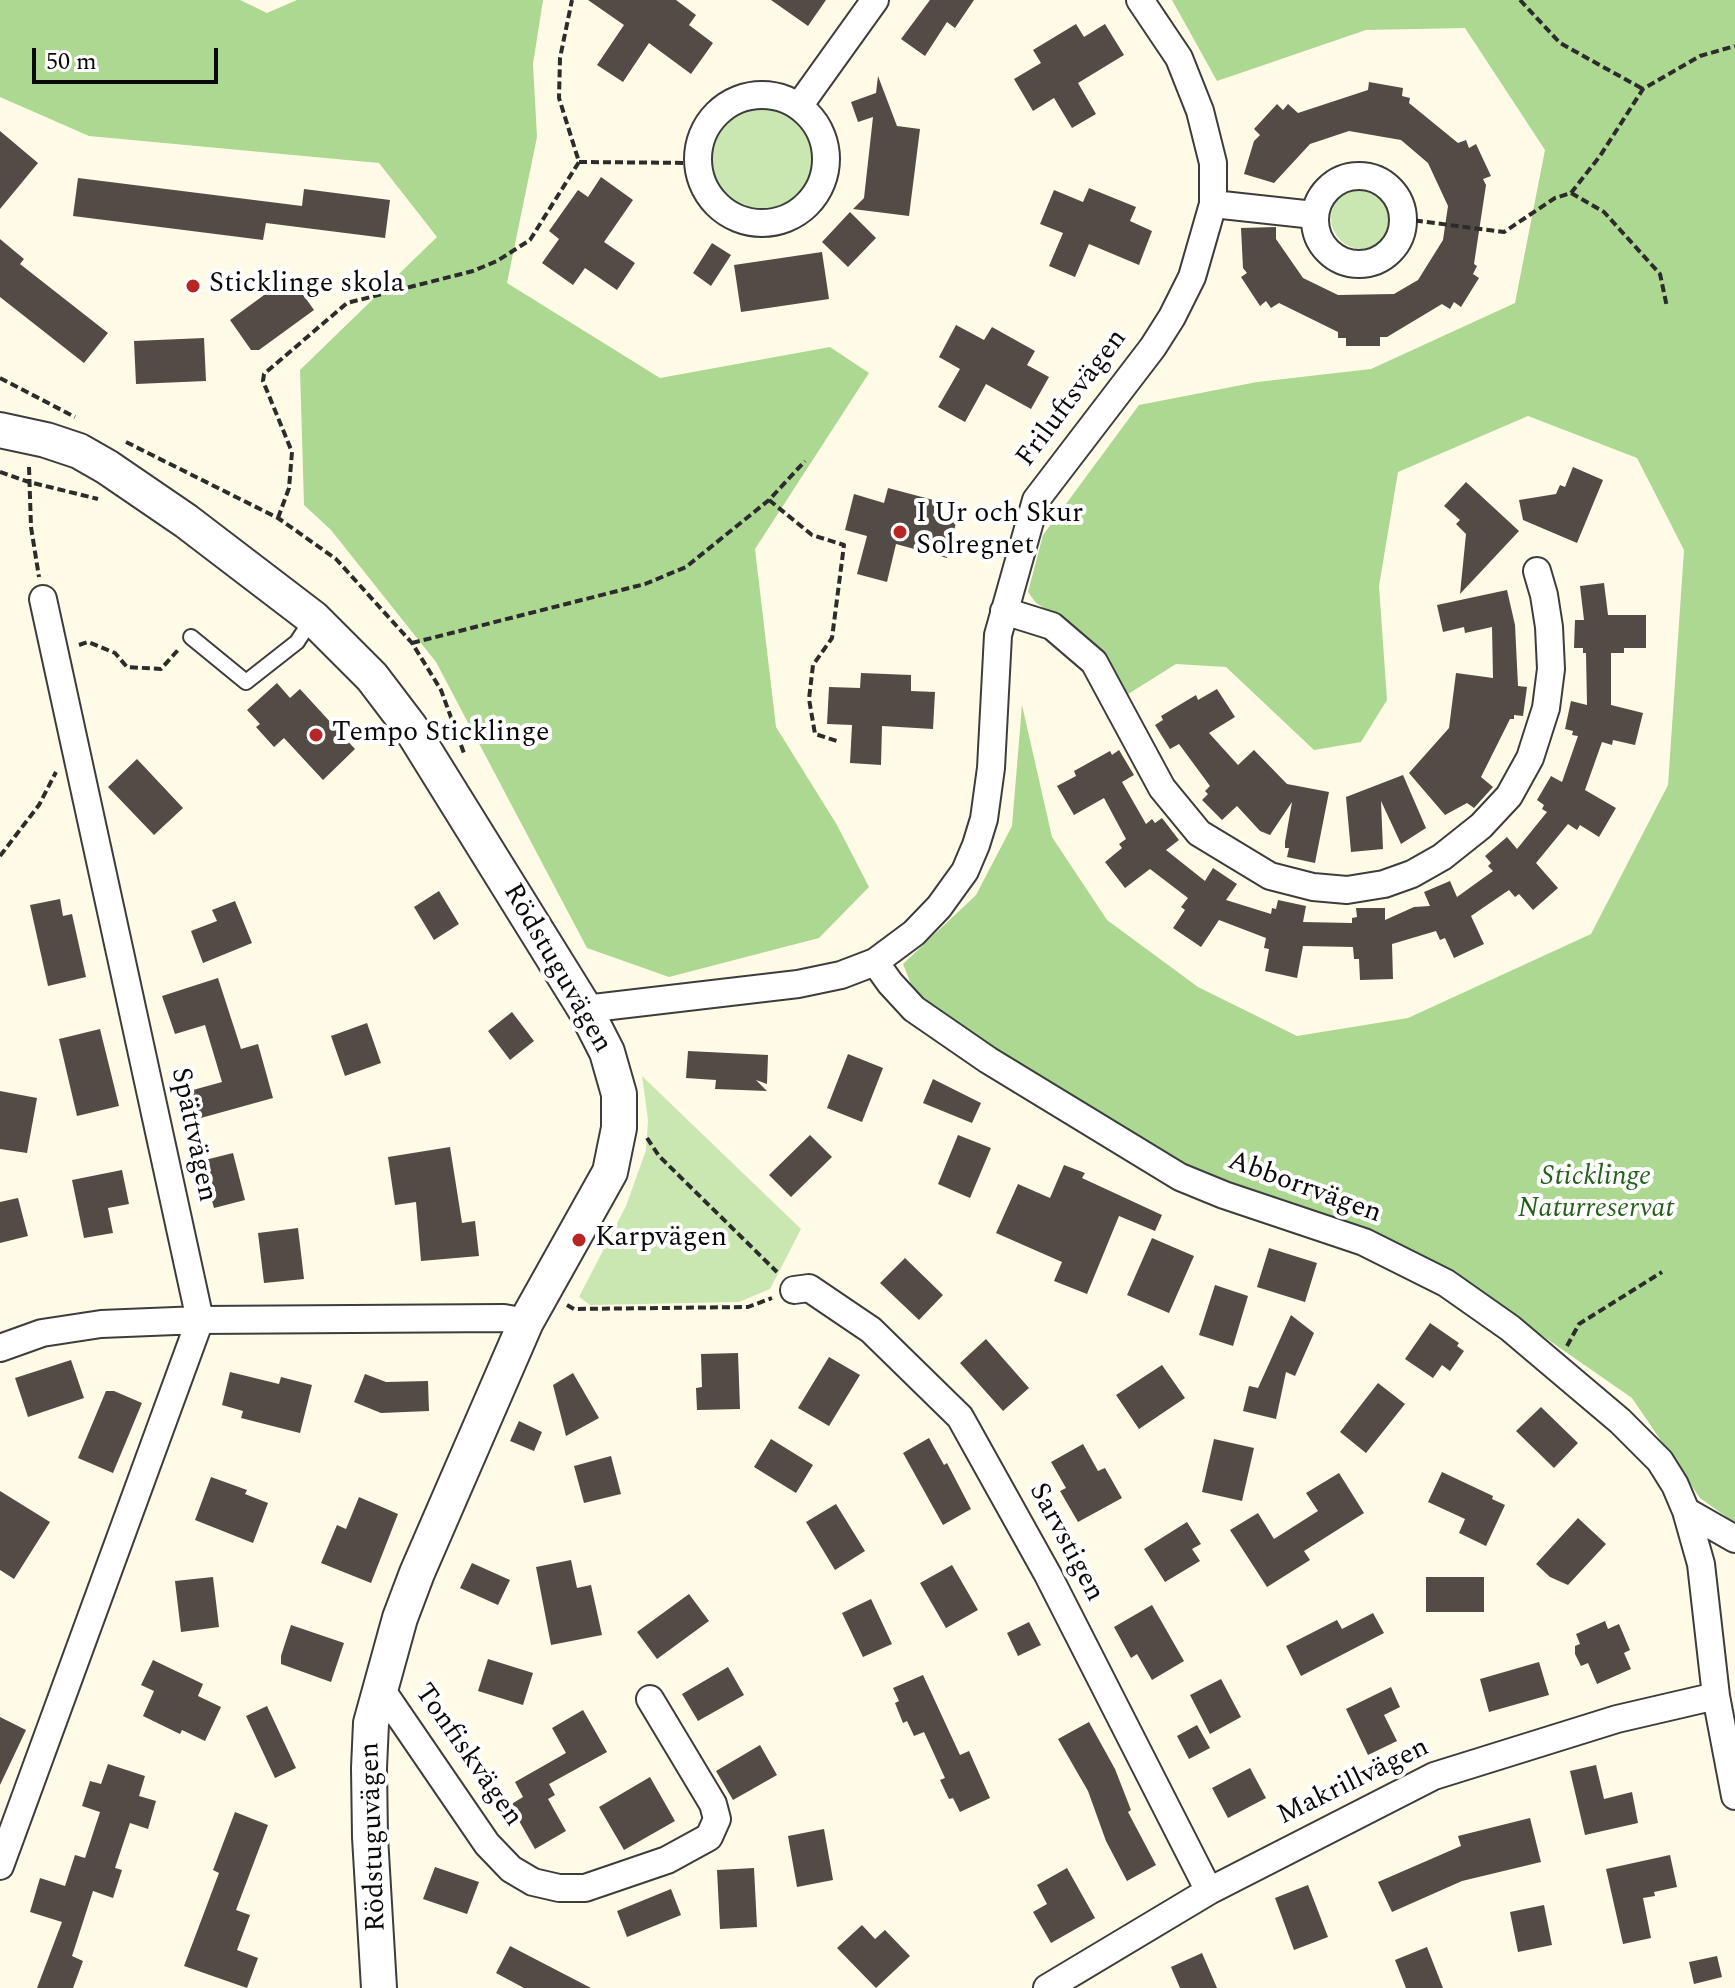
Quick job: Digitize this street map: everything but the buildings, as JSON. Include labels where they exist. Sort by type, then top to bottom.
[{"type":"street","points":[[799,106],[875,0]]},
{"type":"street","name":"Friluftsvägen","points":[[875,962],[914,933],[939,907],[965,871],[984,819],[991,768],[998,635],[1036,500],[1153,347],[1172,317],[1192,277],[1213,204],[1213,163],[1200,111],[1179,58],[1140,0]]},
{"type":"street","points":[[758,95],[780,97],[799,106],[815,122],[825,142],[827,164],[822,186],[809,204],[791,218],[770,224],[748,223],[727,214],[711,199],[700,179],[697,163],[706,127],[719,111],[738,99],[758,95]]},
{"type":"street","points":[[1353,175],[1382,181],[1401,204],[1403,219],[1395,246],[1384,256],[1357,264],[1343,262],[1330,254],[1315,230],[1314,215],[1326,189],[1339,179],[1353,175]]},
{"type":"street","points":[[1213,204],[1314,215]]},
{"type":"street","name":"Rödstuguvägen","points":[[15,434],[79,451],[107,467],[186,521],[313,618],[372,677],[410,727],[585,1009],[607,1052],[619,1094],[619,1128],[610,1172],[533,1307],[417,1573],[400,1618],[371,1723],[369,1768],[379,1988]]},
{"type":"street","points":[[1004,611],[1052,626],[1094,662],[1162,788],[1199,833],[1270,876],[1313,887],[1347,890],[1384,884],[1412,874],[1442,857],[1481,826],[1509,796],[1530,758],[1546,708],[1549,627],[1537,571]]},
{"type":"street","name":"Spättvägen","points":[[43,599],[200,1320]]},
{"type":"street","points":[[585,1009],[798,984],[841,975],[875,962]]},
{"type":"street","name":"Abborrvägen","points":[[875,962],[914,1009],[988,1060],[1180,1177],[1364,1242],[1429,1274],[1510,1328],[1641,1441],[1660,1461],[1675,1485],[1701,1564],[1716,1696],[1735,1796]]},
{"type":"street","name":"Sarvstigen","points":[[794,1290],[809,1288],[871,1330],[960,1417],[1048,1575],[1209,1891]]},
{"type":"street","points":[[0,1348],[42,1333],[86,1326],[200,1320],[504,1318],[533,1307]]},
{"type":"street","points":[[0,1866],[200,1320]]},
{"type":"street","points":[[1686,1511],[1735,1539]]},
{"type":"street","name":"Tonfiskvägen","points":[[381,1689],[487,1844],[511,1869],[533,1882],[559,1888],[585,1888],[667,1860],[709,1837],[717,1819],[713,1804],[650,1699]]},
{"type":"street","name":"Makrillvägen","points":[[1047,1988],[1209,1891],[1434,1776],[1617,1719],[1716,1696]]},
{"type":"lane","points":[[191,637],[246,682],[297,642],[313,618]]},
{"type":"path","points":[[278,518],[289,488],[292,452],[263,381],[264,374],[347,303],[473,271],[497,261],[530,240],[579,162],[559,98],[560,58],[572,0]]},
{"type":"path","points":[[1520,0],[1560,43],[1643,89]]},
{"type":"path","points":[[1403,219],[1504,232],[1555,198],[1571,193],[1600,156],[1643,89],[1700,56],[1735,46]]},
{"type":"path","points":[[579,162],[697,163]]},
{"type":"path","points":[[1571,193],[1604,212],[1660,274],[1667,307]]},
{"type":"path","points":[[27,393],[15,434],[29,482],[31,527],[43,599]]},
{"type":"path","points":[[412,643],[645,584],[686,567],[769,500],[805,461]]},
{"type":"path","points":[[0,472],[95,497],[107,505]]},
{"type":"path","points":[[769,500],[812,535],[844,545],[832,638],[813,665],[809,699],[815,734],[840,742]]},
{"type":"path","points":[[53,654],[88,642],[115,653],[127,667],[161,669],[191,637]]},
{"type":"path","points":[[0,856],[39,805],[72,741]]},
{"type":"path","points":[[533,1307],[748,1307],[794,1290],[659,1156],[648,1139],[619,1128]]},
{"type":"path","points":[[1555,1366],[1579,1324],[1662,1272]]},
{"type":"green space","points":[[0,0],[240,0],[267,13],[297,0],[543,0],[533,64],[537,137],[507,283],[660,378],[830,347],[869,373],[755,549],[776,727],[837,825],[869,887],[819,938],[669,977],[587,948],[436,662],[331,530],[304,505],[300,370],[437,237],[379,163],[89,136],[0,97]]},
{"type":"green space","name":"Sticklinge Naturreservat","points":[[1172,0],[1735,0],[1735,1523],[1700,1498],[1632,1398],[1452,1273],[1174,1161],[996,1050],[924,1000],[913,989],[903,964],[976,895],[1012,826],[1022,705],[1052,837],[1107,920],[1198,987],[1297,1036],[1408,1018],[1591,934],[1668,785],[1684,550],[1637,458],[1528,416],[1398,472],[1379,586],[1387,700],[1361,742],[1314,750],[1226,667],[1176,664],[1125,696],[1062,619],[1036,603],[1028,592],[1043,535],[1139,405],[1257,382],[1371,369],[1515,303],[1545,150],[1465,28],[1366,30],[1217,81]]},
{"type":"green space","points":[[762,107],[782,111],[799,122],[810,139],[814,159],[810,179],[799,196],[782,207],[762,211],[742,207],[725,196],[714,179],[710,159],[714,139],[725,122],[742,111]]},
{"type":"green space","points":[[1362,187],[1374,189],[1384,196],[1391,206],[1391,230],[1384,240],[1374,247],[1362,249],[1350,247],[1340,240],[1333,230],[1331,218],[1333,206],[1340,196],[1350,189]]},
{"type":"green space","points":[[642,1076],[801,1229],[770,1289],[739,1302],[590,1305],[579,1297],[626,1206],[646,1150],[648,1120]]},
{"type":"place","name":"Sticklinge skola","points":[[193,286]]},
{"type":"place","name":"I Ur och Skur Solregnet","points":[[900,532]]},
{"type":"place","name":"Tempo Sticklinge","points":[[316,735]]},
{"type":"place","name":"Karpvägen","points":[[579,1240]]}]
